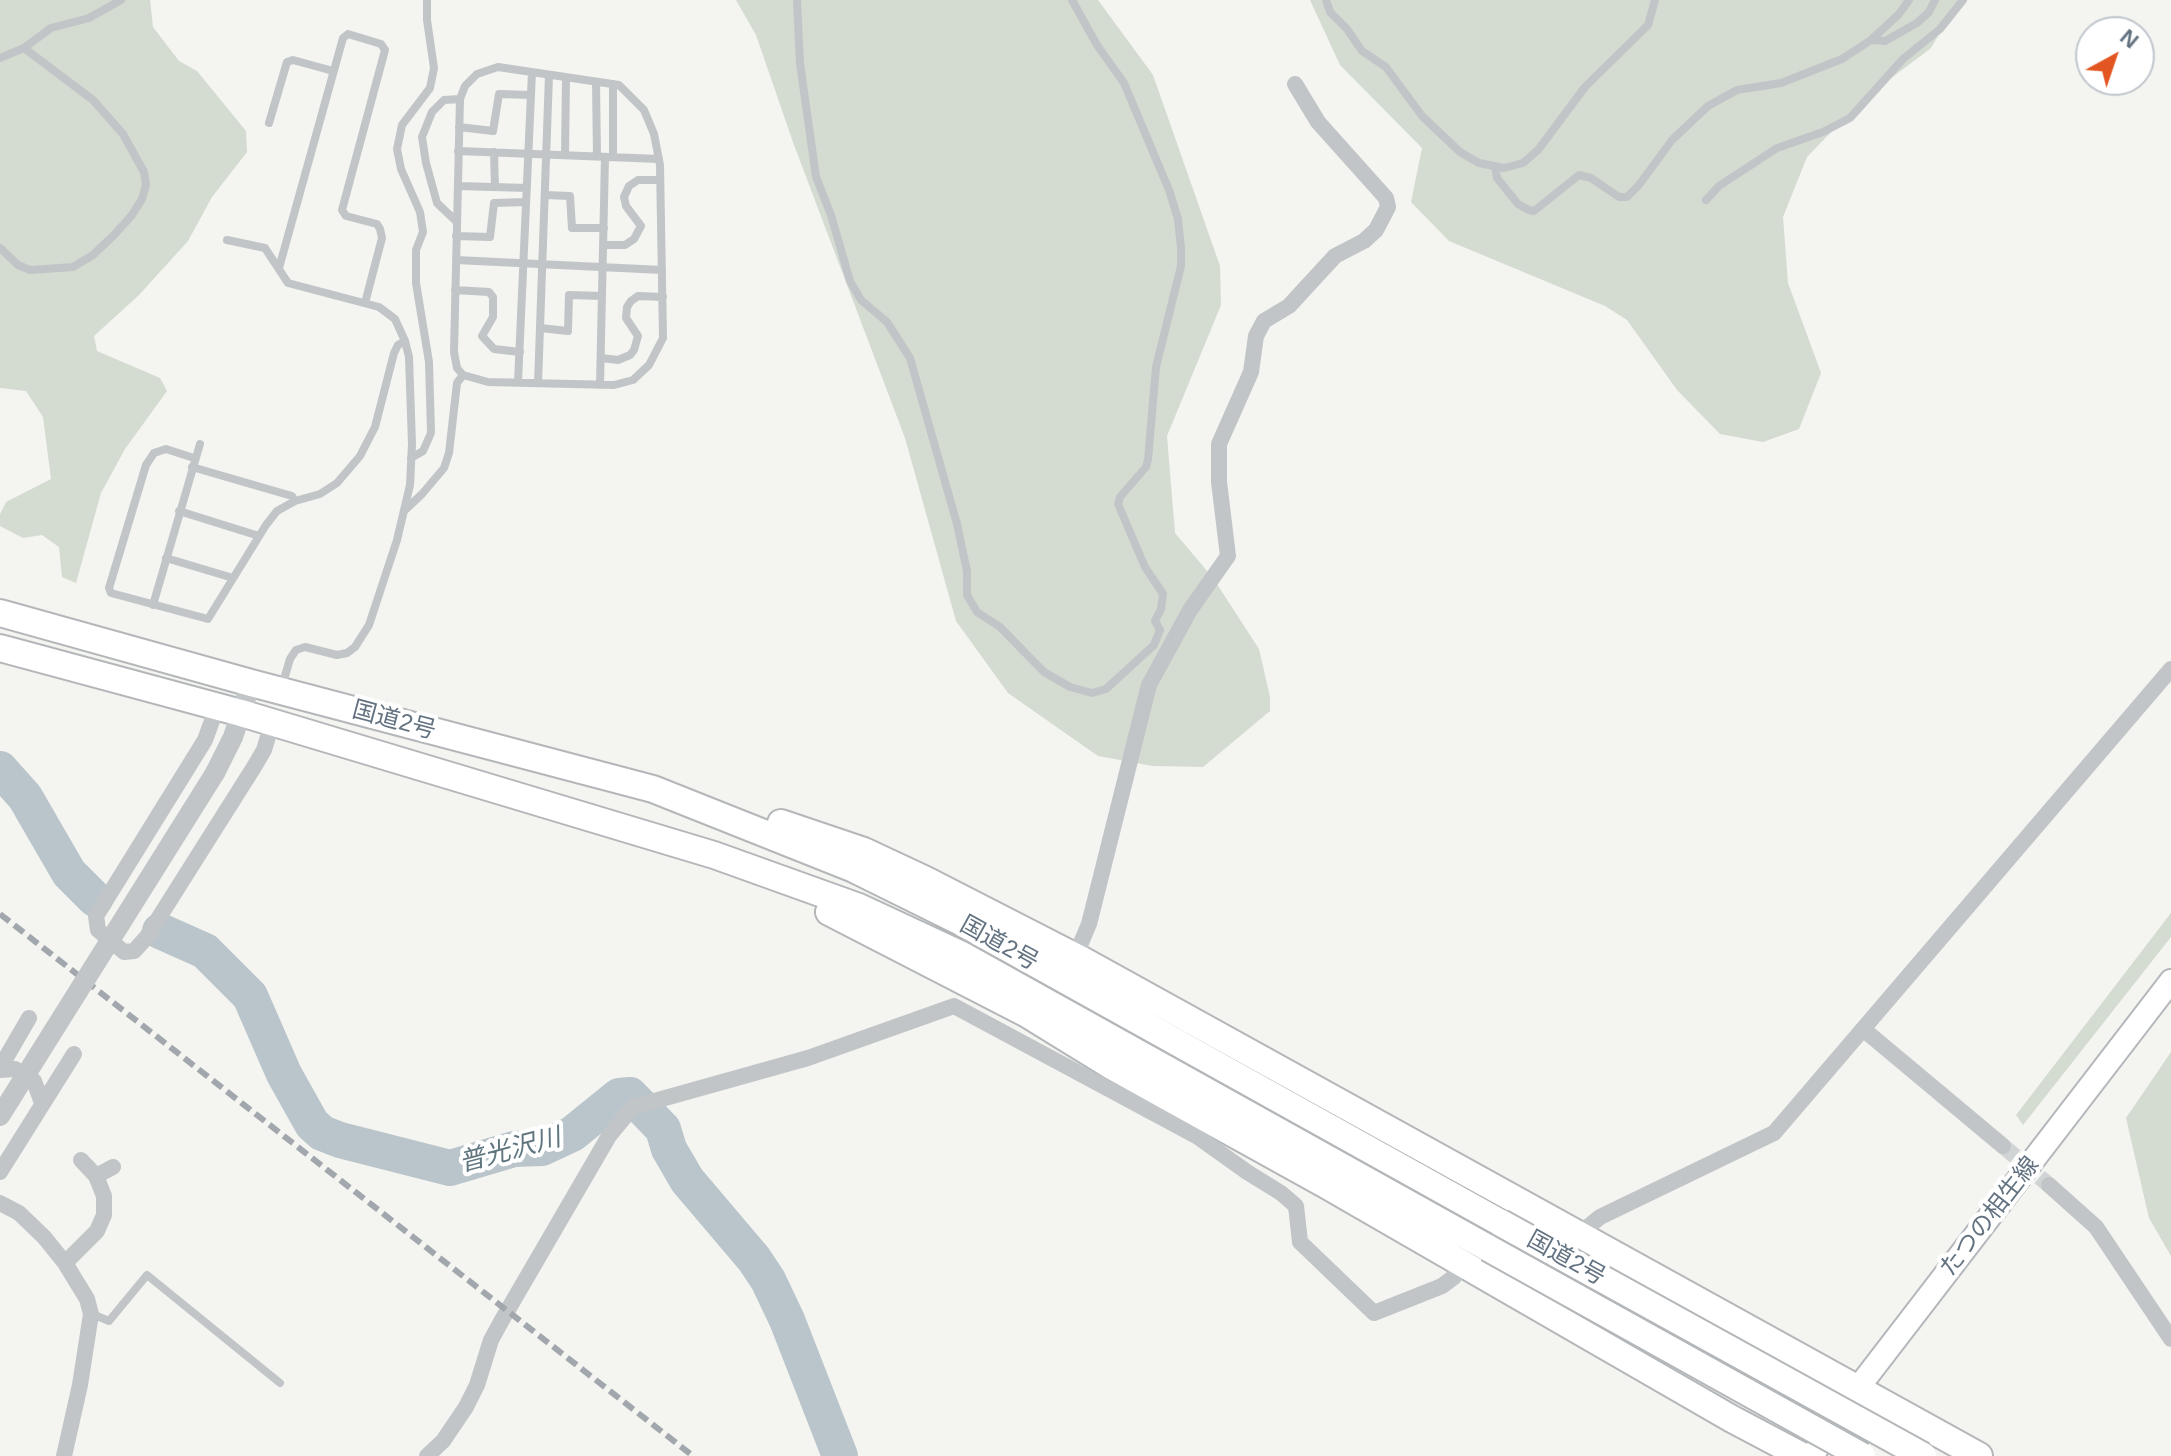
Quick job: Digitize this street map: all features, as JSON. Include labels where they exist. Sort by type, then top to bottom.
[{"type":"highway","name":"国道2号","points":[[0,613],[280,691],[653,789],[854,869],[944,914],[1923,1456]]},
{"type":"highway","name":"国道2号","points":[[0,648],[229,710],[714,855],[859,907],[962,955],[1862,1456]]},
{"type":"highway","points":[[653,789],[796,827],[864,851],[926,880],[1075,957],[1979,1456]]},
{"type":"highway","points":[[714,855],[1027,1014],[1132,1090],[1462,1262],[1732,1419],[1802,1456]]},
{"type":"main road","name":"たつの相生線","points":[[1812,1456],[1858,1388],[2171,981]]},
{"type":"street","points":[[1075,957],[1093,910],[1149,685],[1190,610],[1228,556],[1219,482],[1219,444],[1251,372],[1256,336],[1264,321],[1289,306],[1335,256],[1364,241],[1376,230],[1388,207],[1386,198],[1318,122],[1295,84]]},
{"type":"street","points":[[1583,1236],[1589,1226],[1610,1212],[1774,1133],[2171,669]]},
{"type":"street","points":[[251,683],[205,740],[96,916],[98,930],[124,952],[134,951],[146,938],[264,750],[272,723]]},
{"type":"street","points":[[0,1116],[225,756],[229,710]]},
{"type":"street","points":[[427,1456],[443,1441],[466,1407],[477,1385],[491,1340],[502,1320],[609,1136],[637,1105],[808,1058],[954,1006],[1132,1090],[1281,1193],[1296,1206],[1300,1242],[1374,1313],[1442,1286],[1454,1277],[1462,1262]]},
{"type":"street","points":[[29,1018],[0,1069],[15,1069],[34,1081],[42,1103]]},
{"type":"street","points":[[1863,1029],[2003,1146]]},
{"type":"street","points":[[0,1172],[74,1054]]},
{"type":"street","points":[[65,1263],[97,1231],[104,1215],[104,1196],[96,1176],[81,1160]]},
{"type":"street","points":[[96,1176],[113,1167]]},
{"type":"street","points":[[2049,1185],[2096,1227],[2171,1339]]},
{"type":"street","points":[[0,1203],[27,1221],[65,1263],[87,1299],[91,1314],[80,1385],[64,1456]]},
{"type":"lane","points":[[0,58],[24,48],[51,28],[89,18],[121,0]]},
{"type":"lane","points":[[411,458],[423,451],[431,433],[429,362],[416,283],[416,250],[423,232],[420,212],[401,169],[397,149],[402,125],[430,88],[434,68],[427,0]]},
{"type":"lane","points":[[797,0],[800,63],[816,177],[831,215],[850,281],[861,300],[887,322],[910,358],[957,524],[967,571],[967,595],[977,612],[1000,627],[1044,672],[1070,687],[1092,693],[1106,689],[1154,645],[1160,630],[1155,621],[1163,594],[1135,548],[1118,504],[1148,460],[1156,367],[1181,266],[1181,248],[1178,219],[1169,190],[1124,83],[1097,45],[1072,0]]},
{"type":"lane","points":[[1326,0],[1330,12],[1362,51],[1386,67],[1422,116],[1460,152],[1479,163],[1504,168],[1523,163],[1538,150],[1585,87],[1648,25],[1655,0]]},
{"type":"lane","points":[[1495,166],[1497,178],[1518,204],[1529,210],[1534,211],[1579,175],[1591,178],[1619,197],[1627,197],[1672,140],[1708,106],[1737,90],[1781,83],[1842,59],[1871,40],[1909,0]]},
{"type":"lane","points":[[1871,40],[1885,41],[1917,23],[1929,12],[1935,0]]},
{"type":"lane","points":[[1706,200],[1719,186],[1777,148],[1823,132],[1850,118],[1903,59],[1940,29],[1963,0]]},
{"type":"lane","points":[[279,268],[343,38],[348,34],[381,44],[385,50],[342,210],[346,216],[377,224],[380,229],[382,238],[365,303]]},
{"type":"lane","points":[[0,248],[18,265],[30,270],[73,267],[93,255],[132,215],[146,185],[144,172],[123,134],[93,100],[24,48]]},
{"type":"lane","points":[[269,123],[287,62],[293,60],[333,71]]},
{"type":"lane","points":[[498,67],[549,75],[619,85],[644,110],[654,134],[660,180],[663,338],[649,365],[633,380],[614,385],[476,380],[463,375],[457,368],[454,352],[460,99],[465,86],[477,74],[498,67]]},
{"type":"lane","points":[[518,382],[532,72]]},
{"type":"lane","points":[[538,383],[549,75]]},
{"type":"lane","points":[[565,155],[566,77]]},
{"type":"lane","points":[[596,82],[605,157]]},
{"type":"lane","points":[[600,385],[605,157],[613,84]]},
{"type":"lane","points":[[459,127],[493,131],[499,94],[531,95]]},
{"type":"lane","points":[[457,222],[437,203],[422,137],[432,112],[444,100],[460,99]]},
{"type":"lane","points":[[458,151],[659,159]]},
{"type":"lane","points":[[494,152],[495,187]]},
{"type":"lane","points":[[603,245],[625,245],[639,233],[641,226],[626,206],[624,197],[629,186],[638,180],[660,180]]},
{"type":"lane","points":[[458,186],[527,188]]},
{"type":"lane","points":[[545,195],[570,196],[572,228],[604,228]]},
{"type":"lane","points":[[456,236],[490,237],[494,203],[526,202]]},
{"type":"lane","points":[[227,240],[265,248],[288,283],[379,307],[395,319],[409,357],[411,458],[405,510],[369,625],[362,638],[347,653],[337,655],[305,647],[296,650],[280,691]]},
{"type":"lane","points":[[456,260],[662,270]]},
{"type":"lane","points":[[455,290],[489,292],[493,297],[493,317],[482,336],[494,349],[520,352]]},
{"type":"lane","points":[[540,328],[568,331],[569,295],[602,296]]},
{"type":"lane","points":[[601,358],[618,360],[634,350],[638,336],[626,318],[631,301],[638,296],[663,297]]},
{"type":"lane","points":[[295,501],[292,496],[193,462],[166,449],[154,453],[146,465],[109,588],[111,593],[208,619],[277,511],[295,501],[320,494],[337,483],[360,456],[375,427],[394,353],[398,345],[405,341]]},
{"type":"lane","points":[[405,510],[444,468],[449,453],[457,383],[463,375]]},
{"type":"lane","points":[[153,605],[200,444]]},
{"type":"lane","points":[[179,511],[259,536]]},
{"type":"lane","points":[[166,558],[233,578]]},
{"type":"lane","points":[[91,1314],[109,1321],[147,1275],[280,1383]]},
{"type":"shaded area","points":[[0,0],[150,0],[153,27],[179,61],[197,71],[246,131],[247,152],[212,197],[188,241],[139,295],[94,336],[97,351],[160,378],[167,391],[125,449],[101,493],[76,583],[62,577],[59,547],[42,535],[23,538],[0,526],[0,514],[6,502],[51,479],[43,417],[26,391],[0,388]]},
{"type":"shaded area","points":[[736,0],[1098,0],[1153,75],[1220,266],[1221,305],[1167,436],[1175,533],[1213,578],[1259,649],[1270,697],[1270,711],[1203,767],[1153,766],[1098,756],[1008,693],[956,621],[905,438],[794,145],[756,35]]},
{"type":"shaded area","points":[[1310,0],[1959,0],[1931,48],[1861,101],[1807,157],[1783,217],[1788,283],[1821,373],[1799,429],[1763,442],[1720,434],[1677,390],[1627,320],[1605,306],[1449,241],[1411,202],[1422,148],[1340,65]]},
{"type":"shaded area","points":[[2171,913],[2171,937],[2023,1125],[2016,1115]]},
{"type":"shaded area","points":[[2171,1052],[2171,1256],[2149,1218],[2126,1118]]},
{"type":"waterway","name":"普光沢川","points":[[0,769],[25,797],[69,873],[95,899]]},
{"type":"waterway","name":"普光沢川","points":[[160,931],[205,951],[250,996],[284,1074],[312,1124],[322,1133],[340,1140],[450,1168],[514,1149],[542,1148],[572,1134],[619,1096],[630,1095],[663,1129],[669,1149],[687,1180],[768,1280],[787,1320],[840,1456]]},
{"type":"tunnel","points":[[2003,1146],[2049,1185]]},
{"type":"railway","points":[[0,914],[693,1456]]}]
